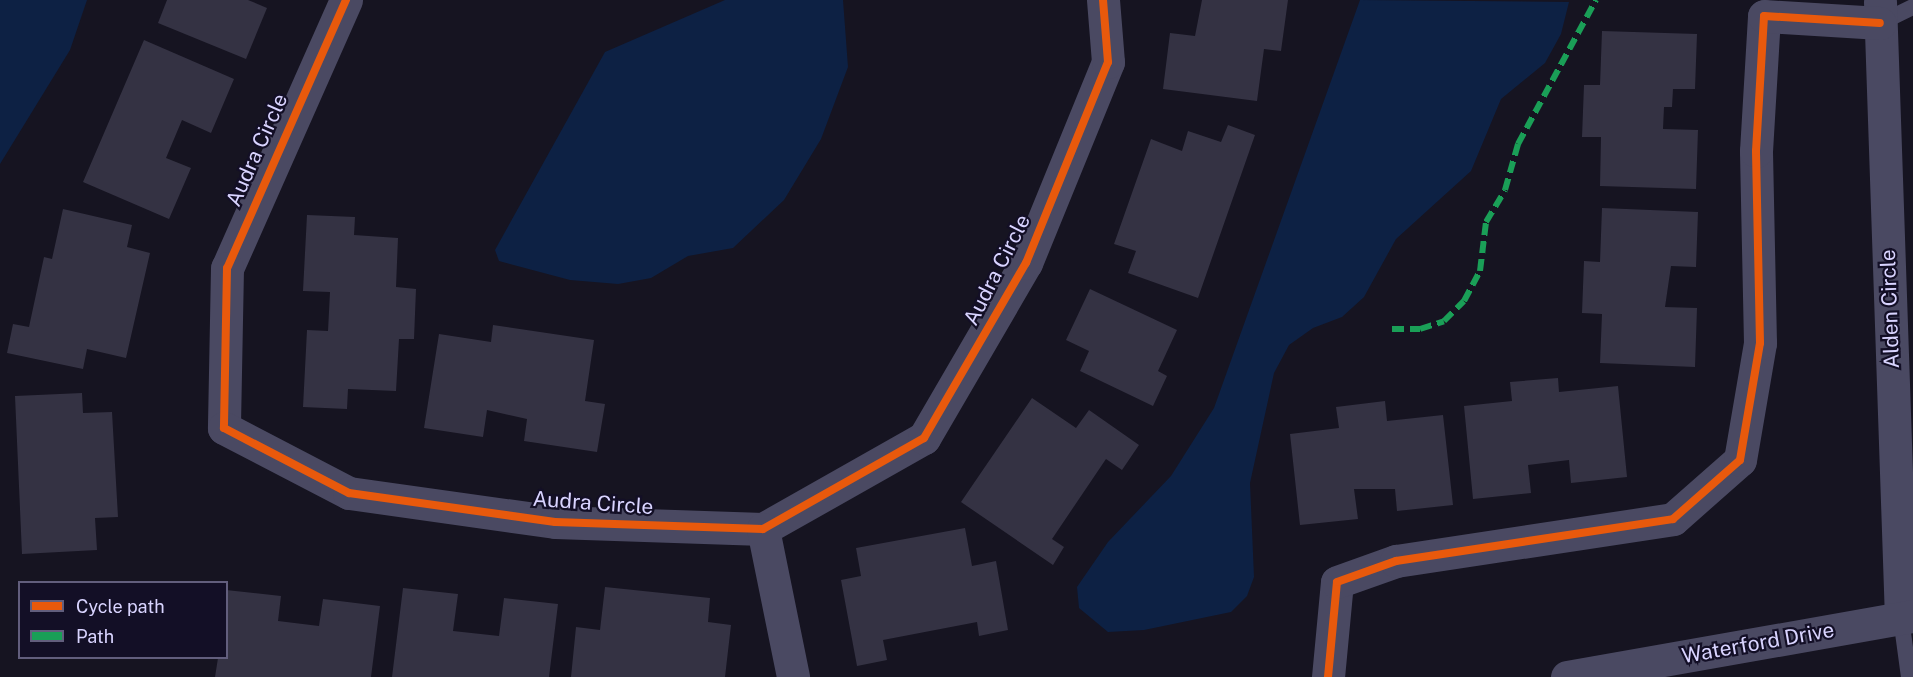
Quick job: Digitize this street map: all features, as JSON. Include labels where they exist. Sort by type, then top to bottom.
[{"type":"street","name":"Audra Circle","points":[[346,0],[227,268],[224,428],[349,493],[555,522],[763,530],[924,438],[1026,263],[1108,62],[1103,0]]},
{"type":"street","points":[[1328,677],[1337,582],[1396,561],[1673,519],[1740,460],[1760,343],[1756,151],[1764,16],[1880,11]]},
{"type":"street","name":"Alden Circle","points":[[1880,11],[1907,617]]},
{"type":"street","points":[[763,530],[793,677]]},
{"type":"street","name":"Waterford Drive","points":[[1567,677],[1907,617]]},
{"type":"lane","points":[[1880,11],[1913,7]]},
{"type":"lane","points":[[1907,617],[1908,677]]},
{"type":"water","points":[[0,0],[87,0],[70,50],[0,164]]},
{"type":"water","points":[[725,0],[843,0],[848,67],[821,139],[784,200],[733,248],[688,256],[651,278],[618,284],[570,280],[499,261],[495,250],[605,52]]},
{"type":"water","points":[[1360,0],[1569,2],[1561,34],[1545,63],[1501,99],[1471,171],[1396,239],[1364,297],[1342,317],[1313,328],[1289,345],[1274,373],[1250,483],[1254,577],[1247,596],[1231,612],[1144,630],[1108,632],[1079,608],[1077,587],[1108,542],[1171,476],[1214,408]]},
{"type":"building","points":[[167,0],[248,0],[267,8],[246,59],[158,23]]},
{"type":"building","points":[[1202,0],[1288,0],[1281,51],[1264,49],[1257,101],[1163,89],[1170,33],[1195,36]]},
{"type":"building","points":[[1602,31],[1697,34],[1695,89],[1673,89],[1672,107],[1664,107],[1663,129],[1698,130],[1696,189],[1600,186],[1601,137],[1582,137],[1584,85],[1600,85]]},
{"type":"building","points":[[144,40],[234,79],[211,133],[182,120],[166,158],[191,168],[169,219],[83,182]]},
{"type":"building","points":[[1228,125],[1255,135],[1198,298],[1128,273],[1136,251],[1114,244],[1151,139],[1182,151],[1188,131],[1221,142]]},
{"type":"building","points":[[1602,208],[1698,212],[1696,267],[1671,266],[1665,307],[1697,308],[1695,367],[1600,363],[1602,314],[1582,313],[1584,261],[1600,262]]},
{"type":"building","points":[[63,209],[132,225],[127,247],[150,253],[126,358],[87,349],[83,369],[7,353],[13,324],[29,327],[44,257],[52,259]]},
{"type":"building","points":[[307,215],[355,217],[354,235],[398,238],[396,287],[416,289],[414,339],[399,339],[396,391],[348,389],[347,409],[303,407],[307,330],[328,331],[330,292],[303,291]]},
{"type":"building","points":[[1090,289],[1177,330],[1158,371],[1167,376],[1153,406],[1080,371],[1089,351],[1066,340]]},
{"type":"building","points":[[493,325],[594,340],[585,401],[605,404],[597,452],[524,441],[527,419],[487,410],[483,437],[424,428],[439,334],[491,342]]},
{"type":"building","points":[[1558,378],[1559,392],[1618,386],[1627,477],[1571,483],[1569,460],[1528,465],[1531,493],[1473,499],[1464,406],[1512,401],[1510,382]]},
{"type":"building","points":[[82,393],[83,413],[112,412],[118,517],[95,518],[97,550],[22,554],[15,396]]},
{"type":"building","points":[[1032,398],[1076,428],[1089,410],[1139,445],[1122,470],[1106,459],[1052,539],[1064,547],[1053,565],[961,502]]},
{"type":"building","points":[[1385,401],[1387,421],[1443,415],[1453,505],[1397,511],[1395,489],[1354,489],[1358,519],[1300,525],[1290,434],[1339,428],[1336,407]]},
{"type":"building","points":[[965,528],[972,566],[996,561],[1008,630],[979,636],[977,622],[883,640],[887,660],[857,666],[841,580],[861,576],[856,548]]},
{"type":"building","points":[[605,587],[710,598],[708,622],[731,625],[725,677],[571,677],[576,627],[600,630]]},
{"type":"building","points":[[403,588],[458,594],[453,631],[499,636],[504,598],[558,604],[549,677],[392,677]]},
{"type":"building","points":[[228,590],[281,596],[278,621],[319,626],[323,599],[380,606],[371,677],[215,677],[218,659],[228,659]]},
{"type":"marked path","points":[[1392,329],[1420,329],[1444,321],[1464,301],[1480,271],[1486,222],[1505,190],[1518,144],[1596,0]]},
{"type":"cycle path","points":[[346,0],[227,268],[224,428],[349,493],[555,522],[763,529],[924,438],[1026,263],[1108,62],[1103,0]]},
{"type":"cycle path","points":[[1328,677],[1337,582],[1396,561],[1673,519],[1740,460],[1760,343],[1756,151],[1764,16],[1880,23]]}]
